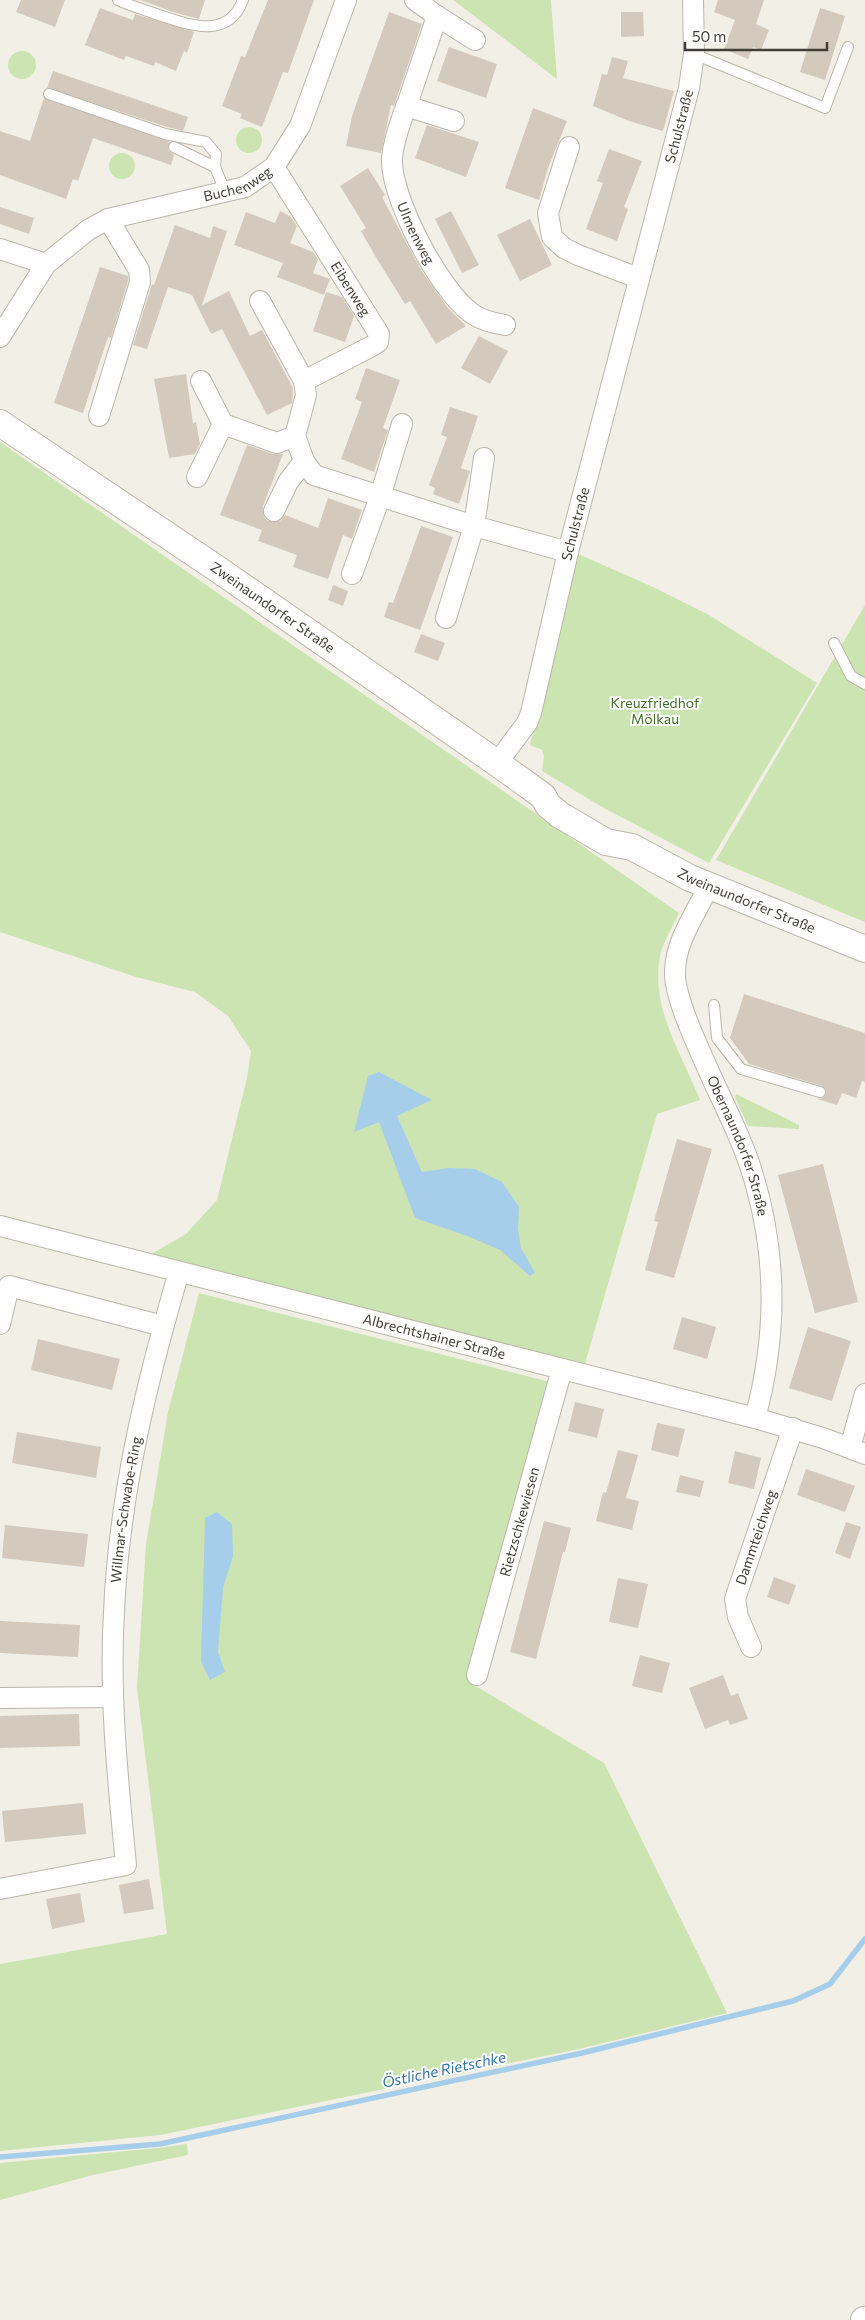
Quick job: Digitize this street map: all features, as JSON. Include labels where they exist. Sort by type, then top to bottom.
[{"type":"street","name":"Buchenweg","points":[[0,337],[46,264],[82,234],[108,219],[245,187],[274,167],[300,126],[346,0]]},
{"type":"street","points":[[415,0],[475,40]]},
{"type":"street","name":"Schulstraße","points":[[497,763],[527,723],[531,713],[568,552],[689,88],[694,54],[693,0]]},
{"type":"street","name":"Ulmenweg","points":[[437,16],[406,106],[392,157],[392,173],[396,189],[411,226],[427,256],[451,292],[470,312],[490,322],[506,325]]},
{"type":"street","points":[[406,106],[454,121]]},
{"type":"street","points":[[569,147],[548,213],[552,237],[564,248],[578,255],[638,278]]},
{"type":"street","name":"Eibenweg","points":[[274,167],[379,334],[378,342],[372,346],[304,381]]},
{"type":"street","points":[[99,416],[140,282],[139,270],[108,219]]},
{"type":"street","points":[[0,249],[46,264]]},
{"type":"street","points":[[260,301],[304,381],[306,395],[295,436],[304,461],[314,475],[318,478],[474,526],[568,552]]},
{"type":"street","points":[[201,381],[223,424],[277,443],[295,436]]},
{"type":"street","name":"Zweinaundorfer Straße","points":[[0,423],[216,568],[543,796],[556,797],[596,818],[624,835],[632,847],[710,886],[865,949]]},
{"type":"street","points":[[198,477],[223,424]]},
{"type":"street","points":[[352,574],[380,497],[402,424]]},
{"type":"street","points":[[446,618],[474,526],[484,458]]},
{"type":"street","points":[[274,511],[288,482],[304,461]]},
{"type":"street","name":"Obernaundorfer Straße","points":[[710,886],[680,947],[675,976],[683,1008],[746,1155],[756,1186],[768,1240],[773,1304],[767,1364],[754,1418]]},
{"type":"street","name":"Albrechtshainer Straße","points":[[0,1226],[793,1428],[858,1451]]},
{"type":"street","name":"Willmar-Schwabe-Ring","points":[[0,1890],[126,1865],[117,1782],[113,1697],[114,1613],[121,1525],[134,1442],[163,1326],[179,1272]]},
{"type":"street","points":[[0,1324],[9,1286],[163,1326]]},
{"type":"street","name":"Rietzschkewiesen","points":[[477,1675],[562,1369]]},
{"type":"street","points":[[858,1451],[865,1394]]},
{"type":"street","name":"Dammteichweg","points":[[751,1647],[738,1617],[735,1600],[793,1428]]},
{"type":"street","points":[[0,1698],[113,1697]]},
{"type":"lane","points":[[118,0],[190,26],[205,27],[215,26],[232,18],[238,12],[243,0]]},
{"type":"lane","points":[[694,54],[825,108],[848,47]]},
{"type":"lane","points":[[49,94],[165,134],[206,142],[216,154],[214,167],[225,191]]},
{"type":"lane","points":[[174,147],[214,167]]},
{"type":"lane","points":[[834,643],[851,676],[865,684]]},
{"type":"lane","points":[[714,1005],[717,1038],[741,1069],[820,1092]]},
{"type":"green space","points":[[453,0],[551,0],[557,79]]},
{"type":"green space","points":[[22,51],[32,55],[36,65],[32,75],[22,79],[12,75],[8,65],[12,55]]},
{"type":"green space","points":[[249,127],[259,130],[262,140],[259,150],[249,153],[239,150],[236,140],[239,130]]},
{"type":"green space","points":[[122,153],[132,156],[135,166],[132,176],[122,179],[112,176],[109,166],[112,156]]},
{"type":"green space","points":[[0,442],[679,913],[661,951],[658,975],[660,994],[670,1030],[700,1100],[657,1114],[584,1367],[148,1256],[186,1234],[217,1200],[247,1078],[251,1051],[228,1016],[195,992],[136,977],[0,932]]},
{"type":"green space","name":"Kreuzfriedhof Mölkau","points":[[576,553],[653,587],[709,615],[817,683],[709,863],[602,807],[542,771],[544,756],[542,750],[530,745]]},
{"type":"green space","points":[[865,605],[865,922],[716,860]]},
{"type":"green space","points":[[736,1094],[799,1125],[799,1129],[748,1126],[735,1097]]},
{"type":"green space","points":[[199,1293],[550,1382],[469,1682],[604,1763],[727,2013],[579,2049],[160,2135],[0,2151],[0,1964],[167,1934],[137,1688],[146,1544],[168,1412]]},
{"type":"green space","points":[[187,2144],[188,2155],[93,2175],[0,2200],[0,2163]]},
{"type":"water","points":[[379,1072],[432,1100],[397,1116],[422,1172],[448,1168],[475,1169],[502,1182],[519,1207],[518,1229],[521,1248],[535,1273],[530,1276],[500,1250],[470,1237],[415,1218],[379,1122],[354,1132],[368,1076]]},
{"type":"water","points":[[217,1512],[232,1524],[233,1556],[223,1588],[218,1652],[225,1672],[210,1680],[201,1662],[205,1518]]},
{"type":"building","points":[[21,0],[65,0],[55,27],[16,12]]},
{"type":"building","points":[[141,0],[205,0],[199,19]]},
{"type":"building","points":[[268,0],[314,0],[288,73],[283,72],[262,127],[240,118],[242,114],[222,106],[241,56],[245,57]]},
{"type":"building","points":[[718,0],[764,0],[756,24],[769,30],[761,50],[753,47],[748,59],[724,49],[735,20],[714,12]]},
{"type":"building","points":[[100,8],[133,20],[135,14],[194,32],[187,53],[184,51],[176,71],[155,62],[154,66],[126,56],[124,60],[85,45]]},
{"type":"building","points":[[820,8],[845,16],[825,80],[800,72]]},
{"type":"building","points":[[389,12],[422,24],[394,106],[391,105],[381,153],[346,146],[352,116]]},
{"type":"building","points":[[621,12],[643,12],[644,36],[621,37]]},
{"type":"building","points":[[449,47],[497,64],[486,98],[437,81]]},
{"type":"building","points":[[612,57],[628,61],[623,78],[674,91],[663,131],[629,121],[593,106],[602,74],[607,75]]},
{"type":"building","points":[[53,71],[188,117],[183,131],[47,88]]},
{"type":"building","points":[[44,98],[170,142],[168,150],[174,155],[171,165],[93,138],[78,181],[73,179],[66,199],[0,175],[0,131],[30,141]]},
{"type":"building","points":[[533,108],[567,121],[548,168],[539,200],[505,188]]},
{"type":"building","points":[[427,125],[479,142],[466,177],[415,158]]},
{"type":"building","points":[[609,149],[642,161],[624,207],[628,209],[617,241],[586,229],[603,183],[597,181]]},
{"type":"building","points":[[368,168],[385,195],[382,197],[421,270],[448,308],[466,326],[436,344],[410,301],[405,304],[377,259],[361,231],[366,228],[340,186]]},
{"type":"building","points":[[0,207],[34,218],[29,234],[0,224]]},
{"type":"building","points":[[280,211],[290,216],[297,226],[290,243],[313,252],[318,259],[313,273],[330,279],[324,295],[277,277],[283,263],[234,245],[246,212],[275,223]]},
{"type":"building","points":[[451,211],[479,265],[462,273],[435,219]]},
{"type":"building","points":[[530,219],[552,265],[520,281],[497,235]]},
{"type":"building","points":[[175,225],[210,238],[213,226],[227,231],[202,305],[229,291],[250,336],[262,330],[293,388],[292,403],[267,415],[222,329],[211,334],[192,295],[168,287],[147,349],[133,345],[152,284],[154,285]]},
{"type":"building","points":[[100,267],[128,276],[128,281],[111,338],[108,337],[83,413],[54,403]]},
{"type":"building","points":[[326,292],[342,297],[354,316],[345,342],[313,331]]},
{"type":"building","points":[[479,336],[508,351],[490,384],[461,368]]},
{"type":"building","points":[[366,368],[400,380],[383,428],[388,430],[374,472],[341,459],[362,402],[355,399]]},
{"type":"building","points":[[186,374],[193,423],[196,422],[200,444],[195,454],[169,458],[154,379]]},
{"type":"building","points":[[450,407],[478,416],[461,468],[470,471],[459,504],[433,494],[435,488],[429,485],[447,437],[441,435]]},
{"type":"building","points":[[247,445],[273,454],[283,454],[263,506],[264,517],[268,521],[280,521],[285,515],[318,528],[328,498],[362,510],[352,539],[343,535],[328,579],[293,567],[297,555],[258,541],[262,530],[220,515]]},
{"type":"building","points":[[421,526],[453,537],[420,630],[384,617],[389,602],[393,603]]},
{"type":"building","points":[[333,585],[348,591],[343,606],[328,600]]},
{"type":"building","points":[[421,634],[445,643],[438,661],[414,652]]},
{"type":"building","points":[[744,994],[865,1033],[865,1082],[862,1081],[856,1098],[842,1093],[837,1105],[817,1099],[822,1098],[826,1094],[826,1090],[822,1086],[749,1064],[730,1038]]},
{"type":"building","points":[[677,1139],[712,1149],[674,1278],[645,1270],[658,1222],[654,1221]]},
{"type":"building","points":[[823,1164],[858,1302],[815,1313],[778,1175]]},
{"type":"building","points":[[682,1317],[716,1327],[707,1359],[673,1349]]},
{"type":"building","points":[[808,1327],[851,1341],[832,1401],[789,1388]]},
{"type":"building","points":[[38,1339],[120,1359],[112,1390],[31,1370]]},
{"type":"building","points":[[575,1402],[604,1409],[597,1438],[568,1431]]},
{"type":"building","points":[[657,1423],[685,1429],[678,1457],[651,1450]]},
{"type":"building","points":[[17,1432],[101,1447],[96,1478],[12,1463]]},
{"type":"building","points":[[618,1450],[638,1455],[626,1498],[639,1501],[632,1530],[596,1521],[603,1492],[606,1493]]},
{"type":"building","points":[[735,1451],[761,1458],[754,1489],[728,1483]]},
{"type":"building","points":[[806,1469],[855,1486],[845,1512],[797,1495]]},
{"type":"building","points":[[680,1475],[704,1481],[700,1497],[676,1492]]},
{"type":"building","points":[[544,1521],[571,1528],[565,1552],[563,1552],[536,1659],[510,1652]]},
{"type":"building","points":[[846,1522],[861,1527],[850,1559],[835,1553]]},
{"type":"building","points":[[5,1525],[88,1534],[84,1567],[2,1558]]},
{"type":"building","points":[[774,1577],[796,1585],[789,1605],[767,1597]]},
{"type":"building","points":[[618,1578],[648,1584],[638,1628],[609,1622]]},
{"type":"building","points":[[0,1621],[80,1625],[78,1657],[0,1653]]},
{"type":"building","points":[[640,1655],[670,1663],[662,1693],[632,1686]]},
{"type":"building","points":[[723,1675],[731,1696],[738,1693],[748,1719],[730,1725],[728,1720],[705,1729],[689,1688]]},
{"type":"building","points":[[79,1714],[80,1746],[0,1748],[0,1716]]},
{"type":"building","points":[[83,1803],[86,1834],[5,1842],[2,1811]]},
{"type":"building","points":[[149,1879],[154,1909],[124,1914],[119,1885]]},
{"type":"building","points":[[80,1893],[85,1922],[52,1929],[46,1899]]},
{"type":"waterway","name":"Östliche Rietschke","points":[[0,2157],[160,2144],[582,2053],[793,2001],[830,1984],[865,1939]]}]
